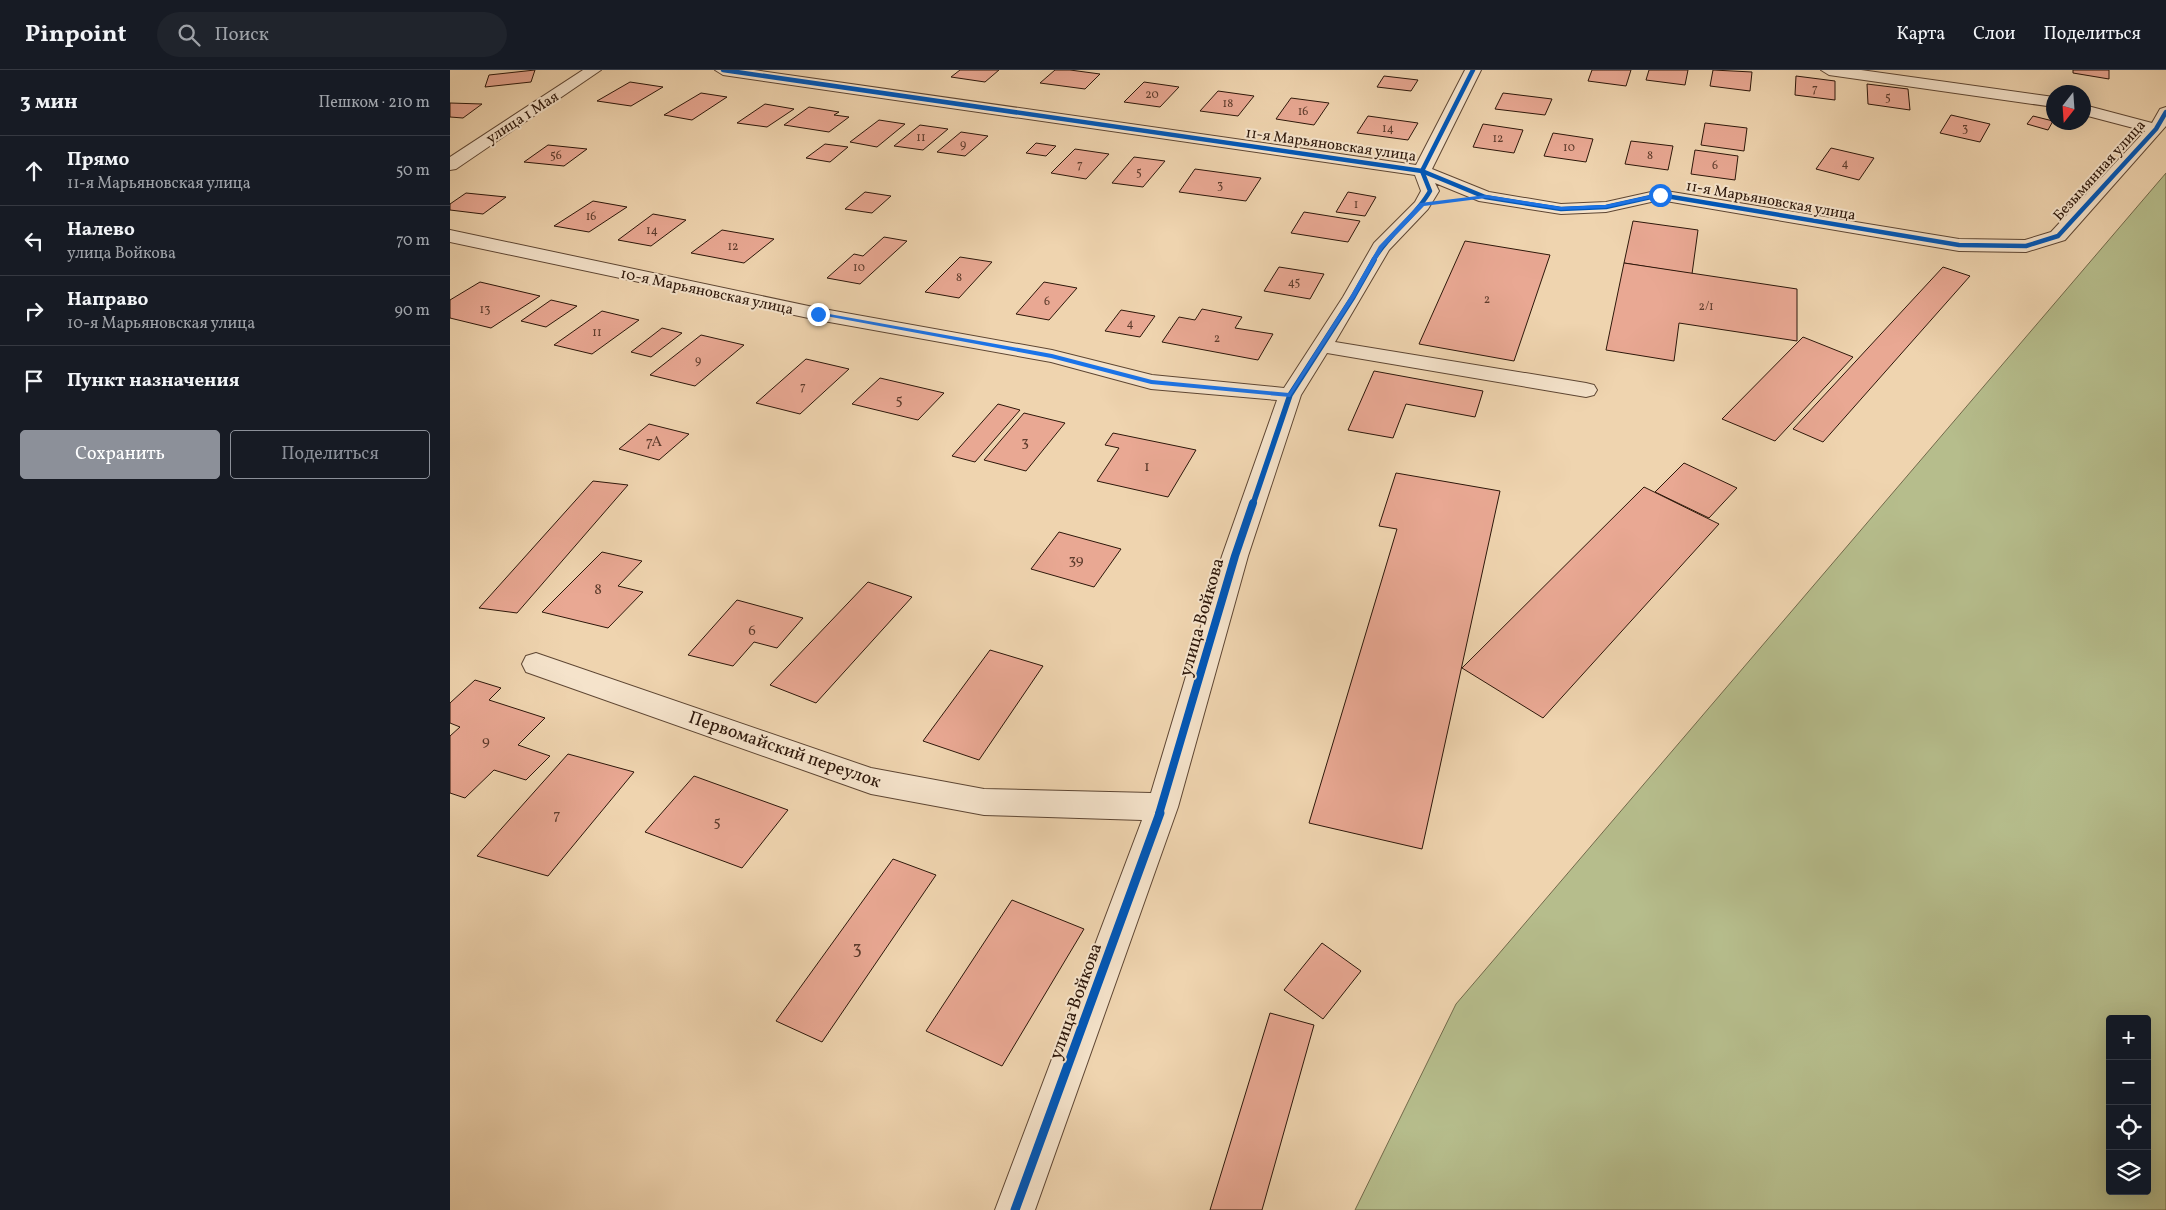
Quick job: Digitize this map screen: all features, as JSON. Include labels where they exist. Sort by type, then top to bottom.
[{"type":"street","name":"улица 1 Мая","points":[[450,165],[593,70]]},
{"type":"street","name":"11-я Марьяновская улица","points":[[723,70],[1422,171],[1486,197],[1561,209],[1606,206],[1660,195],[1959,245]]},
{"type":"street","points":[[1422,204],[1430,190],[1422,171],[1473,70]]},
{"type":"street","points":[[1830,70],[2046,101]]},
{"type":"street","points":[[2091,112],[2156,129]]},
{"type":"street","name":"Безымянная улица","points":[[1959,245],[2026,246],[2058,236],[2156,129],[2166,112]]},
{"type":"street","name":"11-я Марьяновская улица","points":[[1422,204],[1486,197]]},
{"type":"street","name":"улица Войкова","points":[[1015,1210],[1162,807],[1235,556],[1290,395],[1322,346],[1381,247],[1422,204]]},
{"type":"street","name":"10-я Марьяновская улица","points":[[450,236],[818,314],[1052,356],[1151,382],[1290,395]]},
{"type":"street","points":[[1322,346],[1586,390]]},
{"type":"street","name":"Первомайский переулок","points":[[536,664],[871,781],[984,802],[1162,807]]},
{"type":"green space","points":[[2166,173],[2166,1210],[1355,1210],[1456,1004]]},
{"type":"building","points":[[535,70],[531,82],[485,87],[489,75]]},
{"type":"building","points":[[960,70],[999,70],[985,82],[951,77]]},
{"type":"building","points":[[1055,70],[1100,74],[1085,89],[1040,83]]},
{"type":"building","points":[[1592,70],[1631,70],[1626,86],[1588,81]]},
{"type":"building","points":[[1649,70],[1688,70],[1685,85],[1646,80]]},
{"type":"building","points":[[1713,70],[1752,72],[1750,91],[1710,86]]},
{"type":"building","points":[[2073,70],[2109,70],[2109,79],[2073,73]]},
{"type":"building","points":[[1384,76],[1418,80],[1411,91],[1377,87]]},
{"type":"building","points":[[1796,76],[1835,81],[1835,100],[1795,95]]},
{"type":"building","points":[[630,82],[663,87],[631,106],[597,101]]},
{"type":"building","points":[[1144,82],[1179,87],[1160,107],[1124,102]]},
{"type":"building","points":[[1867,84],[1908,89],[1910,110],[1868,104]]},
{"type":"building","points":[[1218,91],[1254,96],[1238,116],[1200,111]]},
{"type":"building","points":[[701,93],[727,97],[692,120],[664,115]]},
{"type":"building","points":[[1503,93],[1552,99],[1545,115],[1495,109]]},
{"type":"building","points":[[1291,98],[1329,103],[1314,125],[1276,119]]},
{"type":"building","points":[[450,103],[482,104],[463,118],[450,117]]},
{"type":"building","points":[[765,104],[794,109],[767,127],[737,123]]},
{"type":"building","points":[[809,107],[839,112],[834,115],[849,117],[829,132],[784,125]]},
{"type":"building","points":[[1951,115],[1990,124],[1980,142],[1940,133]]},
{"type":"building","points":[[1368,116],[1418,123],[1408,140],[1357,133]]},
{"type":"building","points":[[2033,116],[2046,119],[2046,129],[2027,124]]},
{"type":"building","points":[[879,120],[905,124],[877,147],[850,142]]},
{"type":"building","points":[[1705,123],[1747,128],[1744,151],[1701,145]]},
{"type":"building","points":[[1483,124],[1523,130],[1514,153],[1473,147]]},
{"type":"building","points":[[920,125],[948,129],[923,150],[894,146]]},
{"type":"building","points":[[961,132],[988,136],[965,156],[937,152]]},
{"type":"building","points":[[1553,133],[1593,139],[1586,162],[1544,156]]},
{"type":"building","points":[[1631,141],[1673,146],[1668,170],[1625,164]]},
{"type":"building","points":[[1036,143],[1056,146],[1046,156],[1026,153]]},
{"type":"building","points":[[825,144],[848,147],[830,162],[806,158]]},
{"type":"building","points":[[548,145],[587,149],[564,166],[524,162]]},
{"type":"building","points":[[1831,148],[1874,158],[1859,180],[1816,169]]},
{"type":"building","points":[[1075,149],[1109,154],[1086,179],[1051,173]]},
{"type":"building","points":[[1695,150],[1738,156],[1735,180],[1691,174]]},
{"type":"building","points":[[1134,157],[1165,161],[1143,187],[1112,183]]},
{"type":"building","points":[[1195,169],[1261,178],[1246,201],[1179,192]]},
{"type":"building","points":[[865,192],[891,196],[872,213],[845,209]]},
{"type":"building","points":[[1348,192],[1376,197],[1365,216],[1336,212]]},
{"type":"building","points":[[466,193],[506,197],[483,214],[450,210],[450,204]]},
{"type":"building","points":[[593,201],[627,207],[589,232],[554,226]]},
{"type":"building","points":[[1304,212],[1360,221],[1348,242],[1291,233]]},
{"type":"building","points":[[653,214],[686,220],[651,246],[618,240]]},
{"type":"building","points":[[1633,221],[1698,230],[1692,274],[1624,263]]},
{"type":"building","points":[[722,230],[774,239],[744,263],[691,253]]},
{"type":"building","points":[[884,237],[907,241],[860,284],[827,278],[854,254],[863,256]]},
{"type":"building","points":[[1465,241],[1550,255],[1514,361],[1419,344]]},
{"type":"building","points":[[960,257],[992,262],[959,298],[925,292]]},
{"type":"building","points":[[1624,263],[1797,289],[1797,341],[1679,323],[1674,361],[1606,350]]},
{"type":"building","points":[[1279,267],[1324,274],[1310,299],[1264,291]]},
{"type":"building","points":[[1943,267],[1970,276],[1823,442],[1793,429]]},
{"type":"building","points":[[480,282],[540,296],[491,328],[450,318],[450,300]]},
{"type":"building","points":[[1044,282],[1077,288],[1049,320],[1016,314]]},
{"type":"building","points":[[551,300],[577,306],[546,327],[521,321]]},
{"type":"building","points":[[1202,309],[1242,317],[1235,328],[1273,334],[1258,360],[1162,342],[1179,317],[1195,320]]},
{"type":"building","points":[[1121,310],[1155,316],[1140,337],[1105,331]]},
{"type":"building","points":[[602,311],[639,320],[592,354],[554,345]]},
{"type":"building","points":[[662,328],[682,333],[651,357],[631,352]]},
{"type":"building","points":[[701,335],[744,345],[695,386],[650,375]]},
{"type":"building","points":[[1803,337],[1853,357],[1775,441],[1722,419]]},
{"type":"building","points":[[806,359],[849,369],[800,414],[756,403]]},
{"type":"building","points":[[1374,371],[1483,391],[1475,417],[1406,404],[1393,438],[1348,430]]},
{"type":"building","points":[[880,378],[944,393],[918,420],[852,404]]},
{"type":"building","points":[[998,404],[1020,410],[975,462],[952,456]]},
{"type":"building","points":[[1024,413],[1065,423],[1026,471],[984,460]]},
{"type":"building","points":[[649,424],[689,434],[659,460],[619,449]]},
{"type":"building","points":[[1113,433],[1196,450],[1168,497],[1097,481],[1119,448],[1105,445]]},
{"type":"building","points":[[1684,463],[1737,488],[1709,518],[1655,492]]},
{"type":"building","points":[[1396,473],[1500,491],[1422,849],[1309,823],[1397,529],[1379,526]]},
{"type":"building","points":[[593,481],[628,485],[517,613],[479,608]]},
{"type":"building","points":[[1644,487],[1719,524],[1543,718],[1462,668]]},
{"type":"building","points":[[1059,532],[1121,549],[1094,587],[1031,569]]},
{"type":"building","points":[[602,552],[642,561],[618,586],[643,592],[608,628],[542,612]]},
{"type":"building","points":[[868,582],[912,597],[816,703],[770,685]]},
{"type":"building","points":[[737,600],[803,618],[777,648],[754,642],[733,666],[688,655]]},
{"type":"building","points":[[990,650],[1043,666],[979,760],[923,741]]},
{"type":"building","points":[[475,680],[501,688],[489,700],[545,718],[518,745],[550,756],[526,780],[494,770],[465,798],[450,793],[450,736],[460,727],[450,723],[450,703]]},
{"type":"building","points":[[568,754],[634,772],[548,876],[477,856]]},
{"type":"building","points":[[694,776],[788,810],[742,868],[645,832]]},
{"type":"building","points":[[893,859],[936,875],[822,1042],[776,1021]]},
{"type":"building","points":[[1012,900],[1084,929],[1002,1066],[926,1031]]},
{"type":"building","points":[[1322,943],[1361,971],[1323,1019],[1284,990]]},
{"type":"building","points":[[1270,1013],[1314,1025],[1262,1210],[1210,1210]]},
{"type":"cycle path","points":[[723,70],[1422,171],[1485,197],[1561,209],[1606,207],[1660,195],[1959,245],[2026,246],[2058,236],[2156,129],[2166,112]]},
{"type":"cycle path","points":[[1015,1210],[1162,807],[1235,556],[1290,395],[1353,297],[1381,247],[1422,205],[1430,191],[1422,171],[1473,70]]},
{"type":"route","points":[[818,314],[1052,356],[1151,382],[1290,395],[1381,247],[1422,204],[1486,197],[1561,209],[1606,206],[1660,195]]}]
